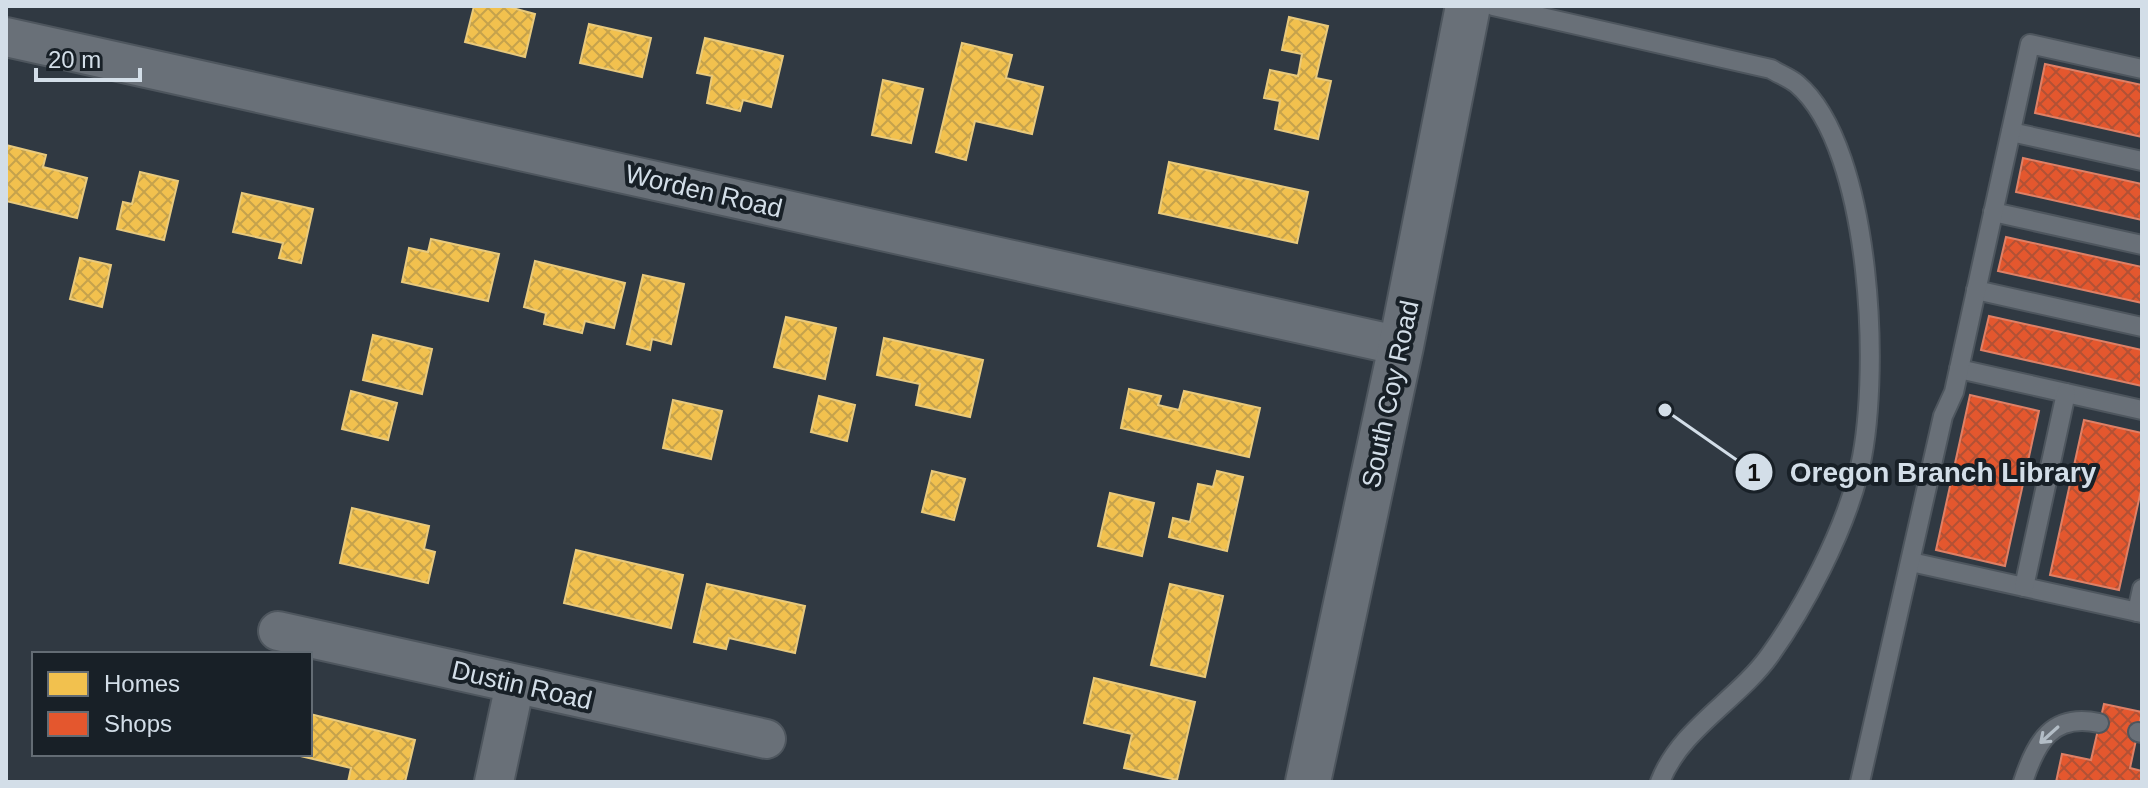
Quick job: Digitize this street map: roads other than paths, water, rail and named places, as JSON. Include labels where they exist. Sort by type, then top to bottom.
[{"type":"street","name":"South Coy Road","points":[[1308,782],[1401,346],[1468,6]]},
{"type":"street","name":"Worden Road","points":[[6,37],[1401,346]]},
{"type":"street","name":"Dustin Road","points":[[278,631],[766,739]]},
{"type":"street","points":[[494,782],[515,684]]},
{"type":"lane","points":[[1493,6],[1771,69],[1798,85],[1822,116],[1846,173],[1866,266],[1871,399],[1858,475],[1839,526],[1808,591],[1770,656],[1674,752],[1660,782]]},
{"type":"lane","points":[[1860,782],[1943,416],[1959,369],[2030,44],[2142,69]]},
{"type":"lane","points":[[2011,132],[2142,161]]},
{"type":"lane","points":[[1993,212],[2142,245]]},
{"type":"lane","points":[[1976,290],[2142,327]]},
{"type":"lane","points":[[1959,369],[2142,410]]},
{"type":"lane","points":[[2024,587],[2066,393]]},
{"type":"lane","points":[[1911,562],[2140,612],[2142,589]]},
{"type":"lane","points":[[2023,782],[2031,758],[2053,729],[2082,719],[2099,723]]},
{"type":"place","name":"Oregon Branch Library","points":[[1665,410]]}]
